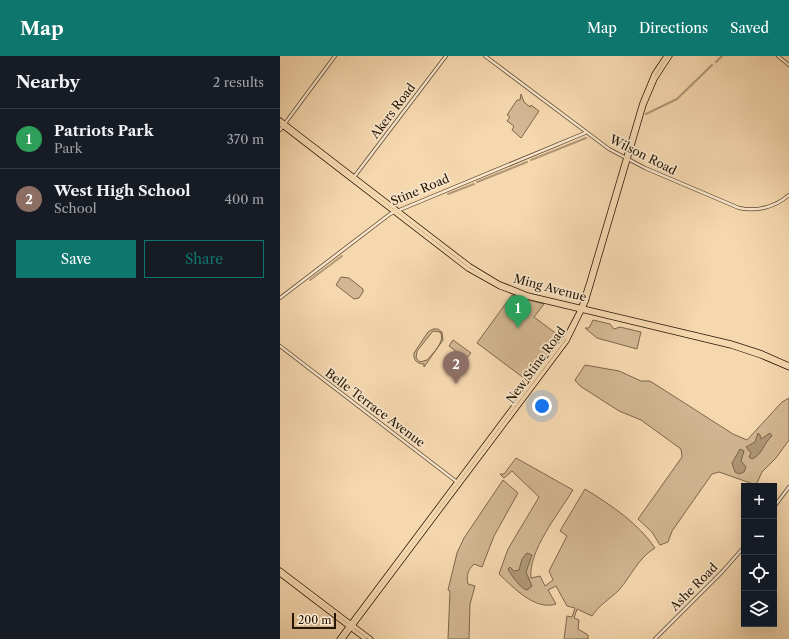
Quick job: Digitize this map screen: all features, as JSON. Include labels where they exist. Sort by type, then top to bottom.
[{"type":"main road","points":[[656,75],[666,56]]},
{"type":"main road","points":[[656,75],[670,56]]},
{"type":"main road","name":"New Stine Road","points":[[459,483],[567,341],[582,309],[627,159],[642,103],[656,75]]},
{"type":"main road","name":"Ming Avenue","points":[[280,120],[283,125],[328,159]]},
{"type":"main road","name":"Ming Avenue","points":[[283,125],[354,177],[426,236],[448,249],[489,280],[513,293],[731,343],[762,353],[789,365]]},
{"type":"main road","name":"Ming Avenue","points":[[340,168],[356,182],[396,211],[479,276],[528,295],[731,346],[761,356],[789,368]]},
{"type":"main road","points":[[356,182],[369,189]]},
{"type":"main road","points":[[513,293],[528,295]]},
{"type":"main road","name":"New Stine Road","points":[[351,626],[532,386],[536,377],[565,339],[582,309]]},
{"type":"main road","points":[[280,570],[320,600],[365,639]]},
{"type":"main road","points":[[280,574],[310,597],[371,639]]},
{"type":"main road","points":[[310,597],[320,600]]},
{"type":"main road","points":[[339,639],[351,626]]},
{"type":"main road","points":[[343,639],[351,626]]},
{"type":"street","points":[[280,130],[335,56]]},
{"type":"street","name":"Akers Road","points":[[354,177],[446,56]]},
{"type":"street","name":"Wilson Road","points":[[486,56],[586,133],[627,159],[739,208],[754,210],[766,208],[780,202],[789,195]]},
{"type":"street","points":[[778,56],[789,65]]},
{"type":"street","name":"Stine Road","points":[[280,298],[382,219],[396,211],[586,133]]},
{"type":"street","name":"Belle Terrace Avenue","points":[[280,346],[459,483]]},
{"type":"street","points":[[777,503],[789,487]]},
{"type":"street","name":"Ashe Road","points":[[655,639],[722,572],[741,550]]},
{"type":"shaded area","points":[[521,94],[524,102],[530,107],[531,105],[539,111],[521,138],[512,130],[514,126],[507,121],[510,117],[507,115],[517,100],[520,100]]},
{"type":"shaded area","points":[[341,277],[349,278],[363,289],[363,292],[359,298],[354,299],[336,285]]},
{"type":"shaded area","points":[[512,295],[544,304],[534,317],[562,338],[529,382],[477,343]]},
{"type":"shaded area","points":[[593,320],[610,324],[614,329],[620,327],[641,332],[637,349],[597,338],[585,328],[589,328]]},
{"type":"shaded area","points":[[433,329],[438,329],[442,332],[443,340],[424,367],[424,364],[415,360],[414,353],[428,332]],"holes":[[[433,331],[440,332],[441,339],[438,347],[427,360],[420,362],[416,358],[417,351]]]},
{"type":"shaded area","points":[[453,340],[471,353],[466,359],[449,346]]},
{"type":"shaded area","points":[[585,365],[619,371],[641,381],[650,381],[733,434],[747,440],[782,402],[789,398],[789,440],[776,458],[762,472],[757,483],[750,483],[719,472],[712,474],[672,531],[668,542],[660,545],[652,532],[638,519],[682,457],[681,449],[641,420],[619,411],[580,386],[575,380]]},
{"type":"shaded area","points":[[758,433],[761,439],[770,433],[772,436],[761,452],[752,459],[749,457],[751,453],[746,447],[755,442]]},
{"type":"shaded area","points":[[740,449],[744,451],[741,461],[746,467],[744,472],[739,474],[735,472],[732,463]]},
{"type":"shaded area","points":[[516,458],[573,490],[539,544],[531,567],[531,578],[540,576],[545,586],[553,580],[549,571],[567,536],[560,531],[585,489],[605,501],[641,530],[655,548],[644,557],[619,590],[601,605],[592,616],[577,609],[574,618],[579,620],[578,629],[588,635],[588,639],[564,639],[567,616],[572,617],[575,608],[567,606],[556,586],[548,590],[556,604],[540,604],[532,601],[518,591],[499,574],[508,549],[539,497],[512,471],[504,478],[500,474],[504,474]]},
{"type":"shaded area","points":[[503,480],[518,493],[494,536],[482,567],[474,564],[468,573],[468,584],[475,586],[470,604],[469,639],[448,639],[450,591],[448,590],[457,553],[464,538]]},
{"type":"shaded area","points":[[527,553],[532,555],[526,572],[532,586],[527,590],[519,584],[508,569],[510,567],[514,571],[519,570],[522,559]]},
{"type":"waterway","points":[[716,62],[722,56]]},
{"type":"waterway","points":[[646,114],[677,99],[712,65]]},
{"type":"waterway","points":[[531,160],[586,138]]},
{"type":"waterway","points":[[477,182],[527,162]]},
{"type":"waterway","points":[[448,194],[474,184]]},
{"type":"waterway","points":[[310,280],[342,256]]},
{"type":"place","name":"Patriots Park","points":[[518,328]]},
{"type":"place","name":"West High School","points":[[456,384]]}]
